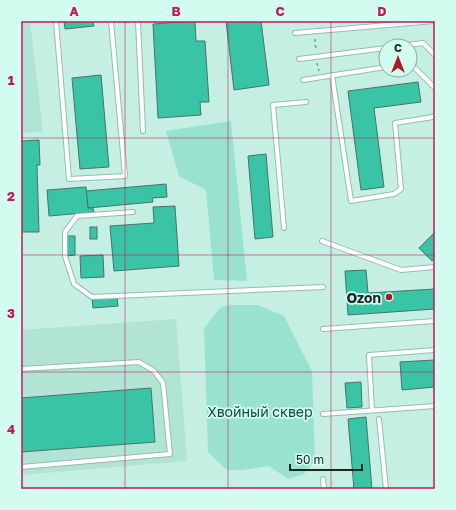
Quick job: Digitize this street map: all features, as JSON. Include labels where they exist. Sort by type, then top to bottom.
[{"type":"lane","points":[[56,21],[69,179],[125,176],[111,21]]},
{"type":"lane","points":[[138,21],[143,131]]},
{"type":"lane","points":[[295,33],[434,21]]},
{"type":"lane","points":[[418,44],[423,43],[435,55]]},
{"type":"lane","points":[[299,59],[378,49]]},
{"type":"lane","points":[[303,80],[378,68]]},
{"type":"lane","points":[[418,71],[435,88]]},
{"type":"lane","points":[[332,75],[351,201],[394,194],[401,188],[395,123],[433,117],[435,115]]},
{"type":"lane","points":[[284,228],[272,104],[306,102]]},
{"type":"lane","points":[[133,212],[77,216],[65,232],[65,256],[74,284],[92,297],[323,287]]},
{"type":"lane","points":[[322,241],[401,270],[435,268]]},
{"type":"lane","points":[[323,329],[435,321]]},
{"type":"lane","points":[[372,410],[369,355],[435,350]]},
{"type":"lane","points":[[21,369],[139,362],[154,371],[163,383],[170,454],[21,466]]},
{"type":"lane","points":[[323,414],[435,406]]},
{"type":"lane","points":[[378,419],[386,489]]},
{"type":"lane","points":[[323,478],[324,489]]},
{"type":"shaded area","points":[[21,21],[30,21],[43,132],[21,133]]},
{"type":"shaded area","points":[[176,319],[187,461],[21,475],[21,330]]},
{"type":"green space","points":[[231,121],[247,281],[214,280],[206,190],[179,176],[166,131]]},
{"type":"green space","name":"Хвойный сквер","points":[[231,305],[258,305],[284,316],[312,371],[315,460],[304,474],[288,479],[269,466],[242,470],[227,470],[208,452],[204,328],[221,307]]},
{"type":"building","points":[[64,21],[93,21],[94,26],[65,29]]},
{"type":"building","points":[[195,21],[196,41],[205,41],[209,102],[200,102],[201,115],[158,118],[153,24]]},
{"type":"building","points":[[226,21],[261,21],[269,85],[234,90]]},
{"type":"building","points":[[101,75],[109,167],[80,169],[72,78]]},
{"type":"building","points":[[418,82],[421,102],[374,108],[384,187],[361,190],[348,91]]},
{"type":"building","points":[[39,140],[40,165],[37,165],[39,232],[21,232],[21,141]]},
{"type":"building","points":[[266,154],[273,237],[255,239],[248,156]]},
{"type":"building","points":[[166,184],[167,197],[152,198],[153,202],[88,208],[86,191]]},
{"type":"building","points":[[86,187],[88,208],[93,208],[94,212],[49,216],[47,190]]},
{"type":"building","points":[[175,206],[179,266],[114,271],[110,226],[154,223],[153,207]]},
{"type":"building","points":[[90,227],[97,227],[97,239],[90,239]]},
{"type":"building","points":[[435,232],[435,257],[432,261],[419,248]]},
{"type":"building","points":[[67,236],[75,236],[75,255],[67,256]]},
{"type":"building","points":[[103,255],[104,277],[81,278],[80,256]]},
{"type":"building","points":[[366,270],[368,293],[435,289],[435,309],[348,315],[345,271]]},
{"type":"building","points":[[117,297],[118,306],[93,308],[92,299]]},
{"type":"building","points":[[435,360],[435,387],[402,390],[400,362]]},
{"type":"building","points":[[361,382],[362,407],[347,408],[345,383]]},
{"type":"building","points":[[151,388],[155,442],[21,452],[21,398]]},
{"type":"building","points":[[366,417],[372,489],[354,489],[348,419]]},
{"type":"place","name":"Ozon","points":[[389,297]]}]
